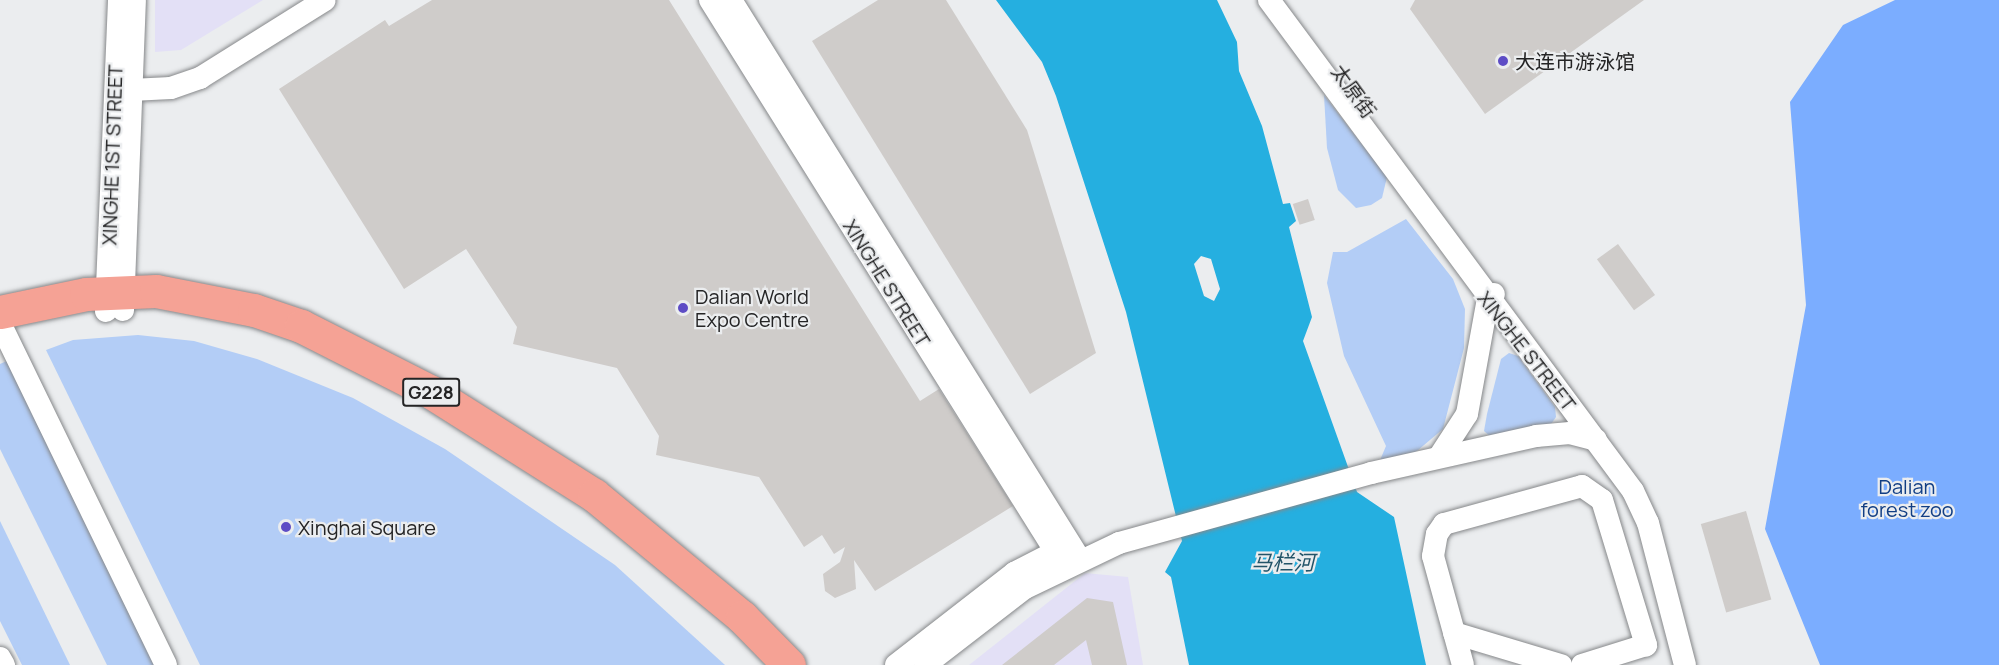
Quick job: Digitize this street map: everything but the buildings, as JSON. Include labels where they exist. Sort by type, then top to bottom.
[{"type":"highway","name":"G228","points":[[1,324],[115,302],[156,291],[255,310],[301,326],[431,392],[594,495],[733,609],[789,665]]},
{"type":"highway","name":"G228","points":[[115,302],[249,327],[295,343],[416,403],[585,511],[660,568],[765,665]]},
{"type":"street","name":"XINGHE 1ST STREET","points":[[115,302],[119,0]]},
{"type":"street","name":"XINGHE 1ST STREET","points":[[115,302],[131,90],[135,0]]},
{"type":"street","points":[[131,90],[171,88],[200,78],[326,0]]},
{"type":"street","name":"XINGHE STREET","points":[[710,0],[1066,558]]},
{"type":"street","name":"XINGHE STREET","points":[[730,0],[1066,558]]},
{"type":"street","name":"太原街","points":[[1269,0],[1314,62]]},
{"type":"street","name":"太原街","points":[[1287,0],[1420,182]]},
{"type":"street","name":"XINGHE STREET","points":[[1314,62],[1652,505],[1697,665]]},
{"type":"street","name":"XINGHE STREET","points":[[1420,182],[1493,295],[1643,508],[1685,665]]},
{"type":"street","points":[[1440,457],[1467,414],[1493,295]]},
{"type":"street","points":[[1,324],[166,665]]},
{"type":"street","points":[[896,665],[1014,573],[1371,473],[1440,457],[1553,433],[1596,440]]},
{"type":"street","points":[[1463,665],[1432,556],[1444,524],[1582,486],[1602,500],[1646,645],[1582,665]]},
{"type":"street","points":[[925,665],[1066,558]]},
{"type":"street","points":[[1454,633],[1561,665]]},
{"type":"street","points":[[0,658],[4,665]]},
{"type":"shaded area","points":[[155,0],[263,0],[181,50],[155,52]]},
{"type":"shaded area","points":[[1324,95],[1387,177],[1382,198],[1371,205],[1356,208],[1338,190],[1327,148]]},
{"type":"shaded area","points":[[1406,219],[1453,279],[1465,309],[1464,348],[1443,429],[1411,456],[1378,465],[1386,446],[1344,356],[1327,283],[1333,252],[1347,252]]},
{"type":"shaded area","name":"Xinghai Square","points":[[138,335],[194,341],[257,359],[353,398],[445,449],[615,565],[725,665],[200,665],[46,350],[73,340]]},
{"type":"shaded area","points":[[1509,353],[1518,356],[1555,407],[1556,417],[1549,427],[1492,438],[1484,431],[1487,414],[1501,359]]},
{"type":"shaded area","points":[[11,359],[160,665],[107,665],[0,449],[0,364]]},
{"type":"shaded area","points":[[0,521],[70,665],[22,665],[0,621]]},
{"type":"shaded area","points":[[1085,573],[1128,577],[1143,665],[969,665]]},
{"type":"green space","name":"Dalian forest zoo","points":[[1895,0],[1999,0],[1999,665],[1820,665],[1765,529],[1806,305],[1790,102],[1843,25]]},
{"type":"water","name":"马栏河","points":[[996,0],[1217,0],[1237,42],[1239,71],[1262,126],[1283,204],[1290,203],[1296,221],[1289,227],[1312,317],[1303,341],[1357,492],[1394,517],[1426,665],[1189,665],[1171,577],[1165,572],[1182,541],[1126,312],[1056,96],[1042,62]],"holes":[[[1201,256],[1211,259],[1220,289],[1214,301],[1204,296],[1194,264]]]},
{"type":"place","name":"大连市游泳馆","points":[[1503,61]]},
{"type":"place","name":"Dalian World Expo Centre","points":[[683,308]]},
{"type":"place","name":"Xinghai Square","points":[[286,527]]}]
